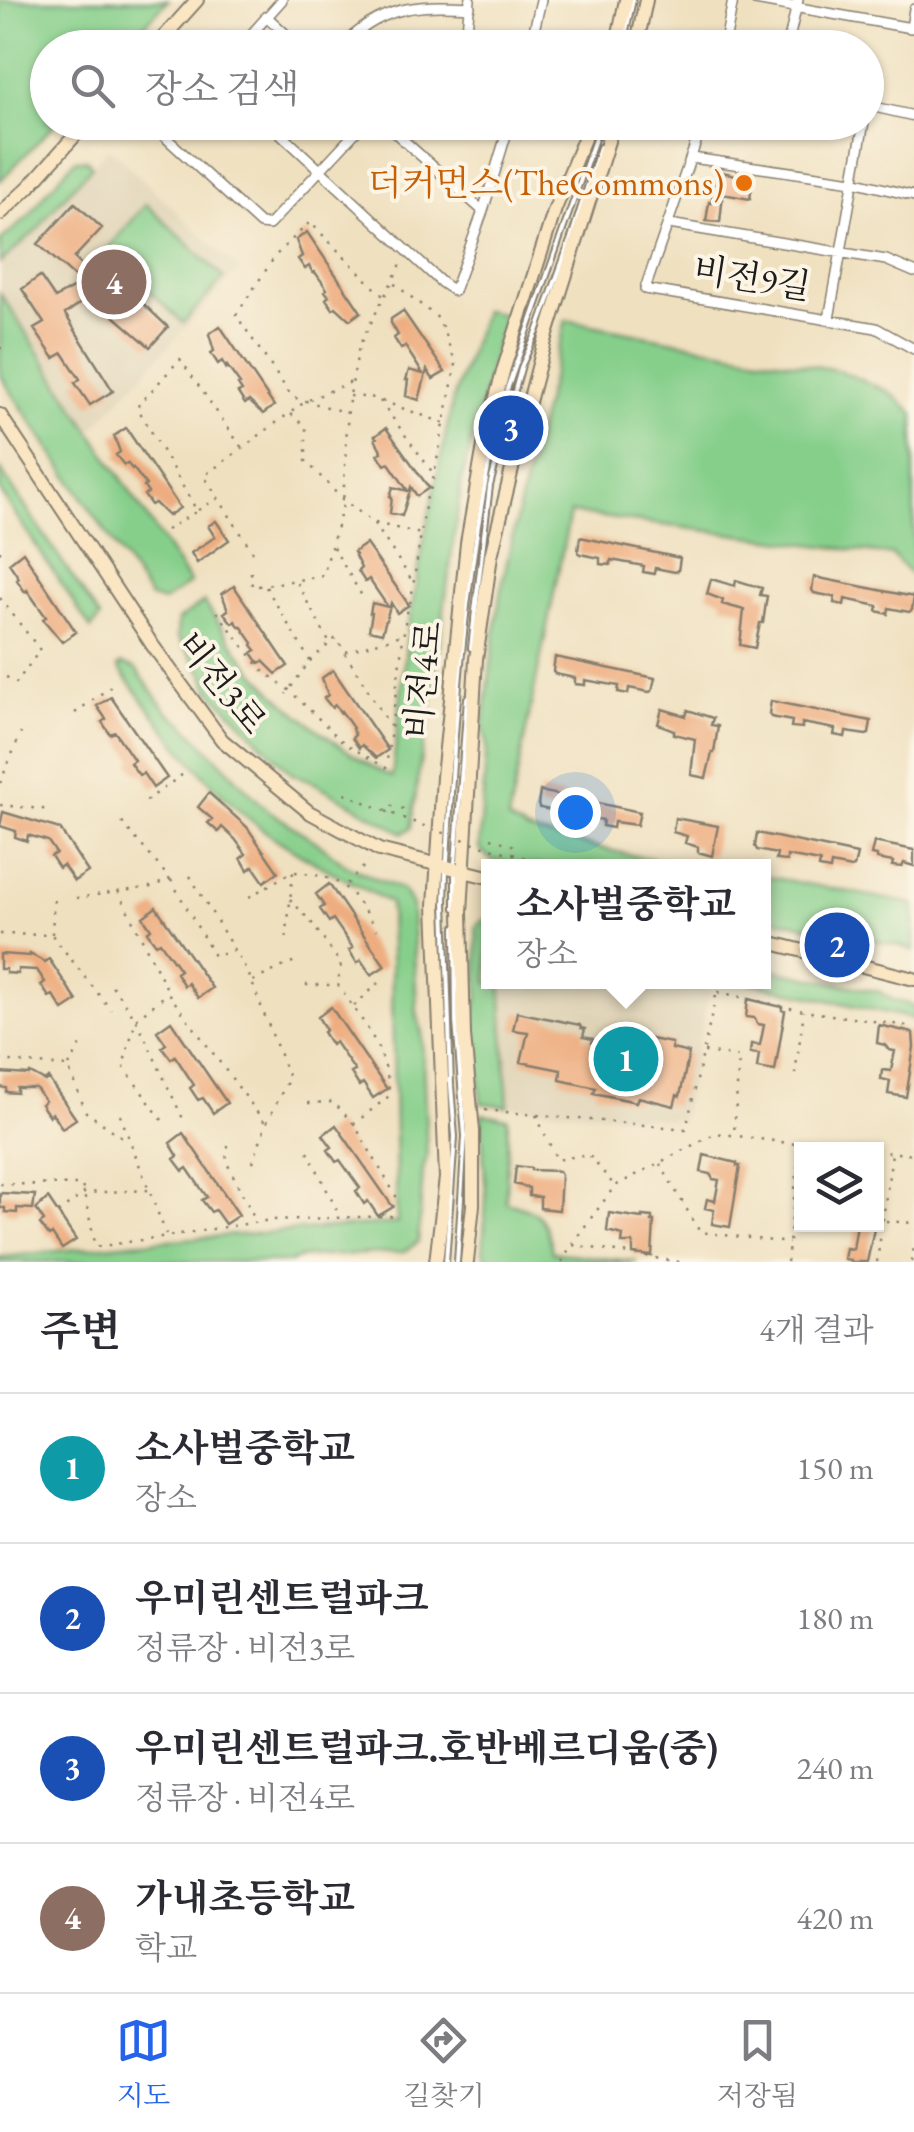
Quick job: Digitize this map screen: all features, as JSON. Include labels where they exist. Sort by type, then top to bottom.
[{"type":"main road","points":[[170,30],[196,0]]},
{"type":"main road","points":[[625,30],[636,0]]},
{"type":"main road","points":[[634,30],[636,0]]},
{"type":"main road","points":[[0,214],[71,140]]},
{"type":"main road","name":"비전4로","points":[[467,1262],[473,1205],[473,1131],[464,1036],[462,912],[450,868],[443,777],[467,543],[482,456],[504,368],[555,208],[583,140]]},
{"type":"main road","name":"비전4로","points":[[436,1262],[446,1178],[434,906],[450,868],[492,556],[518,440],[586,212],[603,140]]},
{"type":"main road","name":"비전3로","points":[[0,415],[148,638],[222,740],[309,812],[379,850],[481,875]]},
{"type":"main road","points":[[771,943],[914,979]]},
{"type":"street","points":[[254,30],[282,0]]},
{"type":"street","points":[[534,30],[541,0]]},
{"type":"street","points":[[727,30],[733,0]]},
{"type":"street","points":[[755,0],[797,4],[912,31],[914,9]]},
{"type":"street","points":[[358,30],[384,14],[414,6],[470,4],[466,30]]},
{"type":"street","points":[[791,30],[797,4]]},
{"type":"street","points":[[266,16],[281,30]]},
{"type":"street","points":[[884,110],[914,116]]},
{"type":"street","points":[[166,140],[260,224],[268,225],[348,140]]},
{"type":"street","points":[[287,140],[454,291],[505,140]]},
{"type":"street","points":[[403,140],[483,212]]},
{"type":"street","name":"비전9길","points":[[698,140],[645,289],[876,328],[914,348]]},
{"type":"street","name":"비전9길","points":[[840,252],[861,140]]},
{"type":"street","points":[[692,158],[853,181],[914,196]]},
{"type":"street","name":"비전9길","points":[[670,224],[886,260],[914,272]]},
{"type":"street","points":[[830,319],[840,252]]},
{"type":"lane","points":[[457,1262],[464,1136],[450,868],[466,619],[484,484],[503,401],[600,140]]},
{"type":"lane","points":[[446,1262],[455,1138],[444,903],[490,486],[522,365],[569,242],[601,140]]},
{"type":"lane","points":[[569,242],[586,212]]},
{"type":"lane","points":[[482,456],[496,429]]},
{"type":"lane","points":[[474,621],[476,659]]},
{"type":"path","points":[[348,413],[292,397],[236,315],[276,256],[310,222],[384,297]]},
{"type":"path","points":[[250,572],[252,588],[324,576],[343,500],[348,413],[358,346],[408,252]]},
{"type":"path","points":[[217,612],[262,670],[344,743],[386,768],[426,500],[456,364],[439,319],[392,282]]},
{"type":"path","points":[[0,346],[3,352]]},
{"type":"path","points":[[197,511],[137,407],[180,359],[242,448]]},
{"type":"path","points":[[253,552],[204,476],[306,401],[352,381]]},
{"type":"path","points":[[350,396],[378,398],[444,423]]},
{"type":"path","points":[[380,400],[434,474]]},
{"type":"path","points":[[290,412],[306,427],[306,461],[343,500],[374,523],[414,584]]},
{"type":"path","points":[[166,530],[218,498]]},
{"type":"path","points":[[374,523],[421,534]]},
{"type":"path","points":[[332,546],[362,596]]},
{"type":"path","points":[[296,580],[330,643]]},
{"type":"path","points":[[265,585],[310,661]]},
{"type":"path","points":[[0,598],[40,650],[16,683],[0,673]]},
{"type":"path","points":[[345,653],[404,634]]},
{"type":"path","points":[[288,692],[310,661],[336,638],[392,729]]},
{"type":"path","points":[[75,713],[114,684]]},
{"type":"path","points":[[0,783],[22,733]]},
{"type":"path","points":[[146,801],[186,772]]},
{"type":"path","points":[[345,793],[428,828],[529,859]]},
{"type":"path","points":[[0,805],[51,810]]},
{"type":"path","points":[[387,813],[390,806],[411,811]]},
{"type":"path","points":[[119,819],[170,879],[214,956],[234,950]]},
{"type":"path","points":[[491,838],[515,846],[513,855]]},
{"type":"path","points":[[346,885],[379,850]]},
{"type":"path","points":[[286,942],[294,872]]},
{"type":"path","points":[[249,897],[294,872],[313,873],[346,885],[377,930]]},
{"type":"path","points":[[190,876],[252,982],[289,1078],[266,1124],[252,1165]]},
{"type":"path","points":[[76,898],[152,887],[170,879]]},
{"type":"path","points":[[118,890],[168,993],[266,1124]]},
{"type":"path","points":[[54,894],[52,935],[111,1010]]},
{"type":"path","points":[[290,900],[312,922],[342,964],[338,985],[382,1052],[389,1096],[354,1124]]},
{"type":"path","points":[[0,934],[52,935]]},
{"type":"path","points":[[252,982],[299,958]]},
{"type":"path","points":[[353,1007],[382,980]]},
{"type":"path","points":[[302,985],[338,985]]},
{"type":"path","points":[[112,986],[136,1019],[185,1123]]},
{"type":"path","points":[[482,1109],[686,1129],[718,989]]},
{"type":"path","points":[[717,992],[804,1011],[914,1027]]},
{"type":"path","points":[[162,1120],[123,1066],[136,1019],[168,993]]},
{"type":"path","points":[[795,1074],[804,1011]]},
{"type":"path","points":[[68,1067],[84,1041]]},
{"type":"path","points":[[703,1052],[739,1057],[734,1135]]},
{"type":"path","points":[[0,1060],[68,1067]]},
{"type":"path","points":[[68,1067],[86,1112],[122,1137]]},
{"type":"path","points":[[0,1184],[82,1185],[96,1246],[256,1222],[391,1216],[396,1196],[354,1124],[332,1102],[308,1103]]},
{"type":"path","points":[[536,1114],[557,1160],[588,1154],[614,1186]]},
{"type":"path","points":[[120,1115],[167,1236]]},
{"type":"path","points":[[562,1262],[614,1186],[716,1133],[794,1143]]},
{"type":"path","points":[[228,1145],[226,1161],[256,1222]]},
{"type":"path","points":[[308,1151],[341,1218]]},
{"type":"path","points":[[884,1152],[914,1154]]},
{"type":"path","points":[[884,1213],[892,1153]]},
{"type":"path","points":[[659,1163],[700,1232],[789,1243]]},
{"type":"path","points":[[58,1213],[84,1193],[149,1190]]},
{"type":"path","points":[[787,1262],[794,1198]]},
{"type":"path","points":[[884,1221],[914,1223]]},
{"type":"path","points":[[878,1262],[882,1232]]},
{"type":"path","points":[[571,1244],[680,1262]]},
{"type":"path","points":[[912,1262],[914,1246]]},
{"type":"shaded area","points":[[109,148],[239,270],[90,432],[0,293],[0,263],[39,228]]},
{"type":"shaded area","points":[[500,989],[710,989],[681,1120],[506,1106]]},
{"type":"green space","points":[[0,0],[168,0],[140,30],[30,30],[30,140],[40,140],[0,181]]},
{"type":"green space","points":[[75,160],[87,160],[92,166],[39,228],[0,263],[0,241],[29,216]]},
{"type":"green space","points":[[146,204],[224,278],[183,323],[106,251]]},
{"type":"green space","points":[[0,293],[190,583],[163,602],[150,598],[0,375]]},
{"type":"green space","points":[[484,310],[504,315],[462,479],[411,828],[403,833],[292,774],[209,689],[203,673],[177,637],[178,620],[204,602],[268,687],[338,744],[392,777],[408,629],[423,544],[453,399]]},
{"type":"green space","points":[[566,320],[838,370],[890,392],[914,413],[914,578],[892,555],[570,513],[508,820],[527,831],[654,859],[490,859],[479,849],[487,744],[483,726],[500,594]]},
{"type":"green space","points":[[0,469],[100,618],[91,629],[0,491]]},
{"type":"green space","points":[[122,664],[136,669],[167,711],[265,808],[347,866],[403,890],[412,905],[427,1156],[418,1242],[404,1252],[303,1257],[289,1262],[0,1262],[0,1257],[131,1243],[397,1223],[390,903],[292,849],[241,812],[167,732],[118,667]]},
{"type":"green space","points":[[771,877],[914,904],[914,951],[771,918]]},
{"type":"green space","points":[[481,922],[481,989],[501,989],[508,1106],[481,1103],[474,1017],[479,995],[476,926]]},
{"type":"green space","points":[[771,969],[880,992],[914,1006],[914,1019],[771,988]]},
{"type":"green space","points":[[481,1114],[508,1118],[506,1202],[540,1217],[552,1252],[637,1262],[489,1262],[483,1252],[486,1198]]},
{"type":"building","points":[[718,171],[753,179],[750,199],[723,194],[720,222],[706,221],[709,202]]},
{"type":"building","points":[[75,203],[102,228],[74,258],[90,273],[100,263],[168,327],[150,347],[91,296],[65,314],[113,391],[90,405],[75,383],[80,379],[63,353],[54,358],[34,329],[44,323],[22,289],[40,276],[55,298],[81,283],[38,244]]},
{"type":"building","points":[[307,232],[361,312],[350,320],[336,307],[333,309],[326,299],[327,289],[315,272],[309,266],[305,269],[298,259],[302,256],[296,240]]},
{"type":"building","points":[[403,311],[445,372],[433,379],[427,370],[419,400],[406,396],[406,380],[409,370],[423,374],[405,346],[401,349],[394,338],[398,335],[391,323]]},
{"type":"building","points":[[220,326],[274,406],[263,414],[249,401],[245,404],[238,393],[242,391],[240,384],[211,353],[214,351],[209,334]]},
{"type":"building","points":[[126,428],[180,508],[168,516],[155,503],[151,505],[144,495],[148,493],[146,485],[116,455],[120,452],[114,436]]},
{"type":"building","points":[[386,428],[429,488],[417,496],[411,487],[402,516],[390,513],[390,496],[393,487],[408,491],[378,454],[382,452],[375,439]]},
{"type":"building","points":[[216,521],[229,540],[197,563],[191,553],[215,537],[208,526]]},
{"type":"building","points":[[580,537],[680,558],[678,571],[655,568],[654,574],[643,572],[644,566],[611,560],[610,565],[600,564],[600,558],[580,554]]},
{"type":"building","points":[[366,544],[409,605],[397,613],[391,603],[382,633],[369,630],[372,603],[388,607],[369,579],[365,582],[358,571],[361,568],[354,552]]},
{"type":"building","points":[[23,552],[76,632],[62,642],[9,563]]},
{"type":"building","points":[[814,577],[914,597],[912,610],[889,608],[888,614],[877,611],[878,606],[845,599],[844,605],[834,603],[835,597],[814,593]]},
{"type":"building","points":[[711,579],[735,586],[736,580],[762,588],[760,595],[767,596],[755,648],[740,645],[744,610],[722,604],[723,600],[707,594]]},
{"type":"building","points":[[234,586],[288,666],[276,674],[263,661],[259,663],[252,653],[256,650],[253,643],[241,626],[232,623],[224,613],[228,610],[222,594]]},
{"type":"building","points":[[555,657],[655,678],[652,691],[629,688],[628,694],[618,692],[619,686],[585,680],[585,685],[575,684],[575,678],[555,674]]},
{"type":"building","points":[[333,670],[388,750],[376,758],[362,745],[359,748],[352,738],[353,728],[341,711],[335,705],[332,708],[324,698],[328,695],[322,678]]},
{"type":"building","points":[[111,697],[167,778],[153,788],[130,763],[134,760],[115,732],[110,734],[102,722],[106,719],[97,706]]},
{"type":"building","points":[[771,701],[871,721],[869,734],[846,732],[845,737],[834,735],[835,729],[802,723],[802,728],[791,727],[792,721],[771,717]]},
{"type":"building","points":[[662,709],[686,716],[688,710],[713,718],[711,725],[718,726],[706,778],[691,775],[695,739],[674,734],[674,730],[658,724]]},
{"type":"building","points":[[540,791],[640,812],[637,825],[614,822],[613,828],[602,826],[603,820],[570,814],[570,819],[559,818],[560,812],[540,808]]},
{"type":"building","points":[[209,793],[247,827],[278,872],[264,882],[253,866],[248,870],[241,858],[246,854],[235,839],[222,827],[218,832],[208,823],[212,819],[198,807]]},
{"type":"building","points":[[3,812],[60,829],[88,872],[74,881],[51,856],[56,853],[48,841],[28,835],[27,841],[15,837],[16,831],[0,826]]},
{"type":"building","points":[[675,818],[718,826],[712,856],[685,843],[687,836],[673,832]]},
{"type":"building","points":[[757,833],[857,854],[854,867],[831,864],[830,870],[819,868],[820,862],[787,856],[787,861],[776,860],[777,854],[757,850]]},
{"type":"building","points":[[874,842],[914,850],[914,866],[892,866],[893,862],[877,859],[871,855]]},
{"type":"building","points":[[329,884],[385,966],[371,975],[361,960],[357,963],[349,950],[353,948],[333,919],[329,922],[320,909],[324,906],[316,894]]},
{"type":"building","points":[[156,907],[212,988],[198,998],[188,983],[184,986],[176,973],[180,970],[160,942],[156,944],[147,932],[151,929],[143,917]]},
{"type":"building","points":[[0,954],[30,954],[45,962],[49,959],[77,1001],[63,1010],[41,985],[45,982],[37,970],[6,973],[6,969],[0,969]]},
{"type":"building","points":[[748,999],[785,1011],[775,1071],[757,1068],[759,1054],[750,1053],[751,1044],[760,1045],[764,1025],[746,1017]]},
{"type":"building","points":[[331,1007],[387,1089],[373,1098],[363,1083],[359,1086],[351,1073],[355,1071],[323,1032],[326,1030],[318,1017]]},
{"type":"building","points":[[517,1012],[580,1025],[585,1029],[583,1037],[593,1039],[592,1043],[622,1049],[625,1031],[672,1043],[672,1049],[689,1053],[680,1096],[677,1095],[674,1106],[638,1097],[636,1102],[594,1093],[596,1088],[560,1080],[561,1070],[521,1062],[528,1032],[513,1030]]},
{"type":"building","points":[[171,1021],[227,1103],[213,1113],[190,1088],[194,1085],[175,1056],[171,1059],[162,1047],[166,1044],[157,1031]]},
{"type":"building","points":[[879,1025],[913,1033],[906,1097],[888,1094],[890,1081],[881,1079],[882,1070],[891,1071],[895,1051],[877,1043]]},
{"type":"building","points":[[0,1073],[30,1073],[45,1081],[48,1078],[76,1119],[62,1128],[41,1104],[45,1101],[36,1088],[6,1092],[6,1088],[0,1087]]},
{"type":"building","points":[[336,1125],[393,1207],[378,1216],[368,1201],[364,1204],[356,1191],[360,1188],[328,1150],[332,1147],[323,1135]]},
{"type":"building","points":[[183,1133],[239,1215],[225,1224],[202,1200],[207,1197],[187,1168],[183,1171],[174,1159],[178,1156],[170,1143]]},
{"type":"building","points":[[704,1155],[740,1166],[730,1227],[712,1224],[714,1210],[705,1208],[707,1199],[715,1201],[719,1180],[701,1172]]},
{"type":"building","points":[[516,1166],[559,1171],[559,1210],[540,1208],[540,1197],[529,1196],[529,1188],[514,1184]]},
{"type":"building","points":[[0,1193],[35,1195],[33,1209],[5,1212],[5,1208],[0,1208]]},
{"type":"building","points":[[48,1198],[76,1240],[62,1249],[40,1224],[44,1221],[36,1209]]},
{"type":"building","points":[[609,1213],[652,1217],[652,1256],[633,1254],[633,1243],[622,1243],[623,1235],[607,1231]]},
{"type":"building","points":[[856,1232],[873,1232],[867,1262],[844,1259],[846,1248],[853,1249]]},
{"type":"place","name":"더커먼스(TheCommons)","points":[[744,183]]},
{"type":"place","name":"가내초등학교","points":[[114,282]]},
{"type":"place","name":"우미린센트럴파크.호반베르디움(중)","points":[[511,428]]},
{"type":"place","name":"우미린센트럴파크","points":[[837,945]]},
{"type":"place","name":"소사벌중학교","points":[[626,1059]]}]
